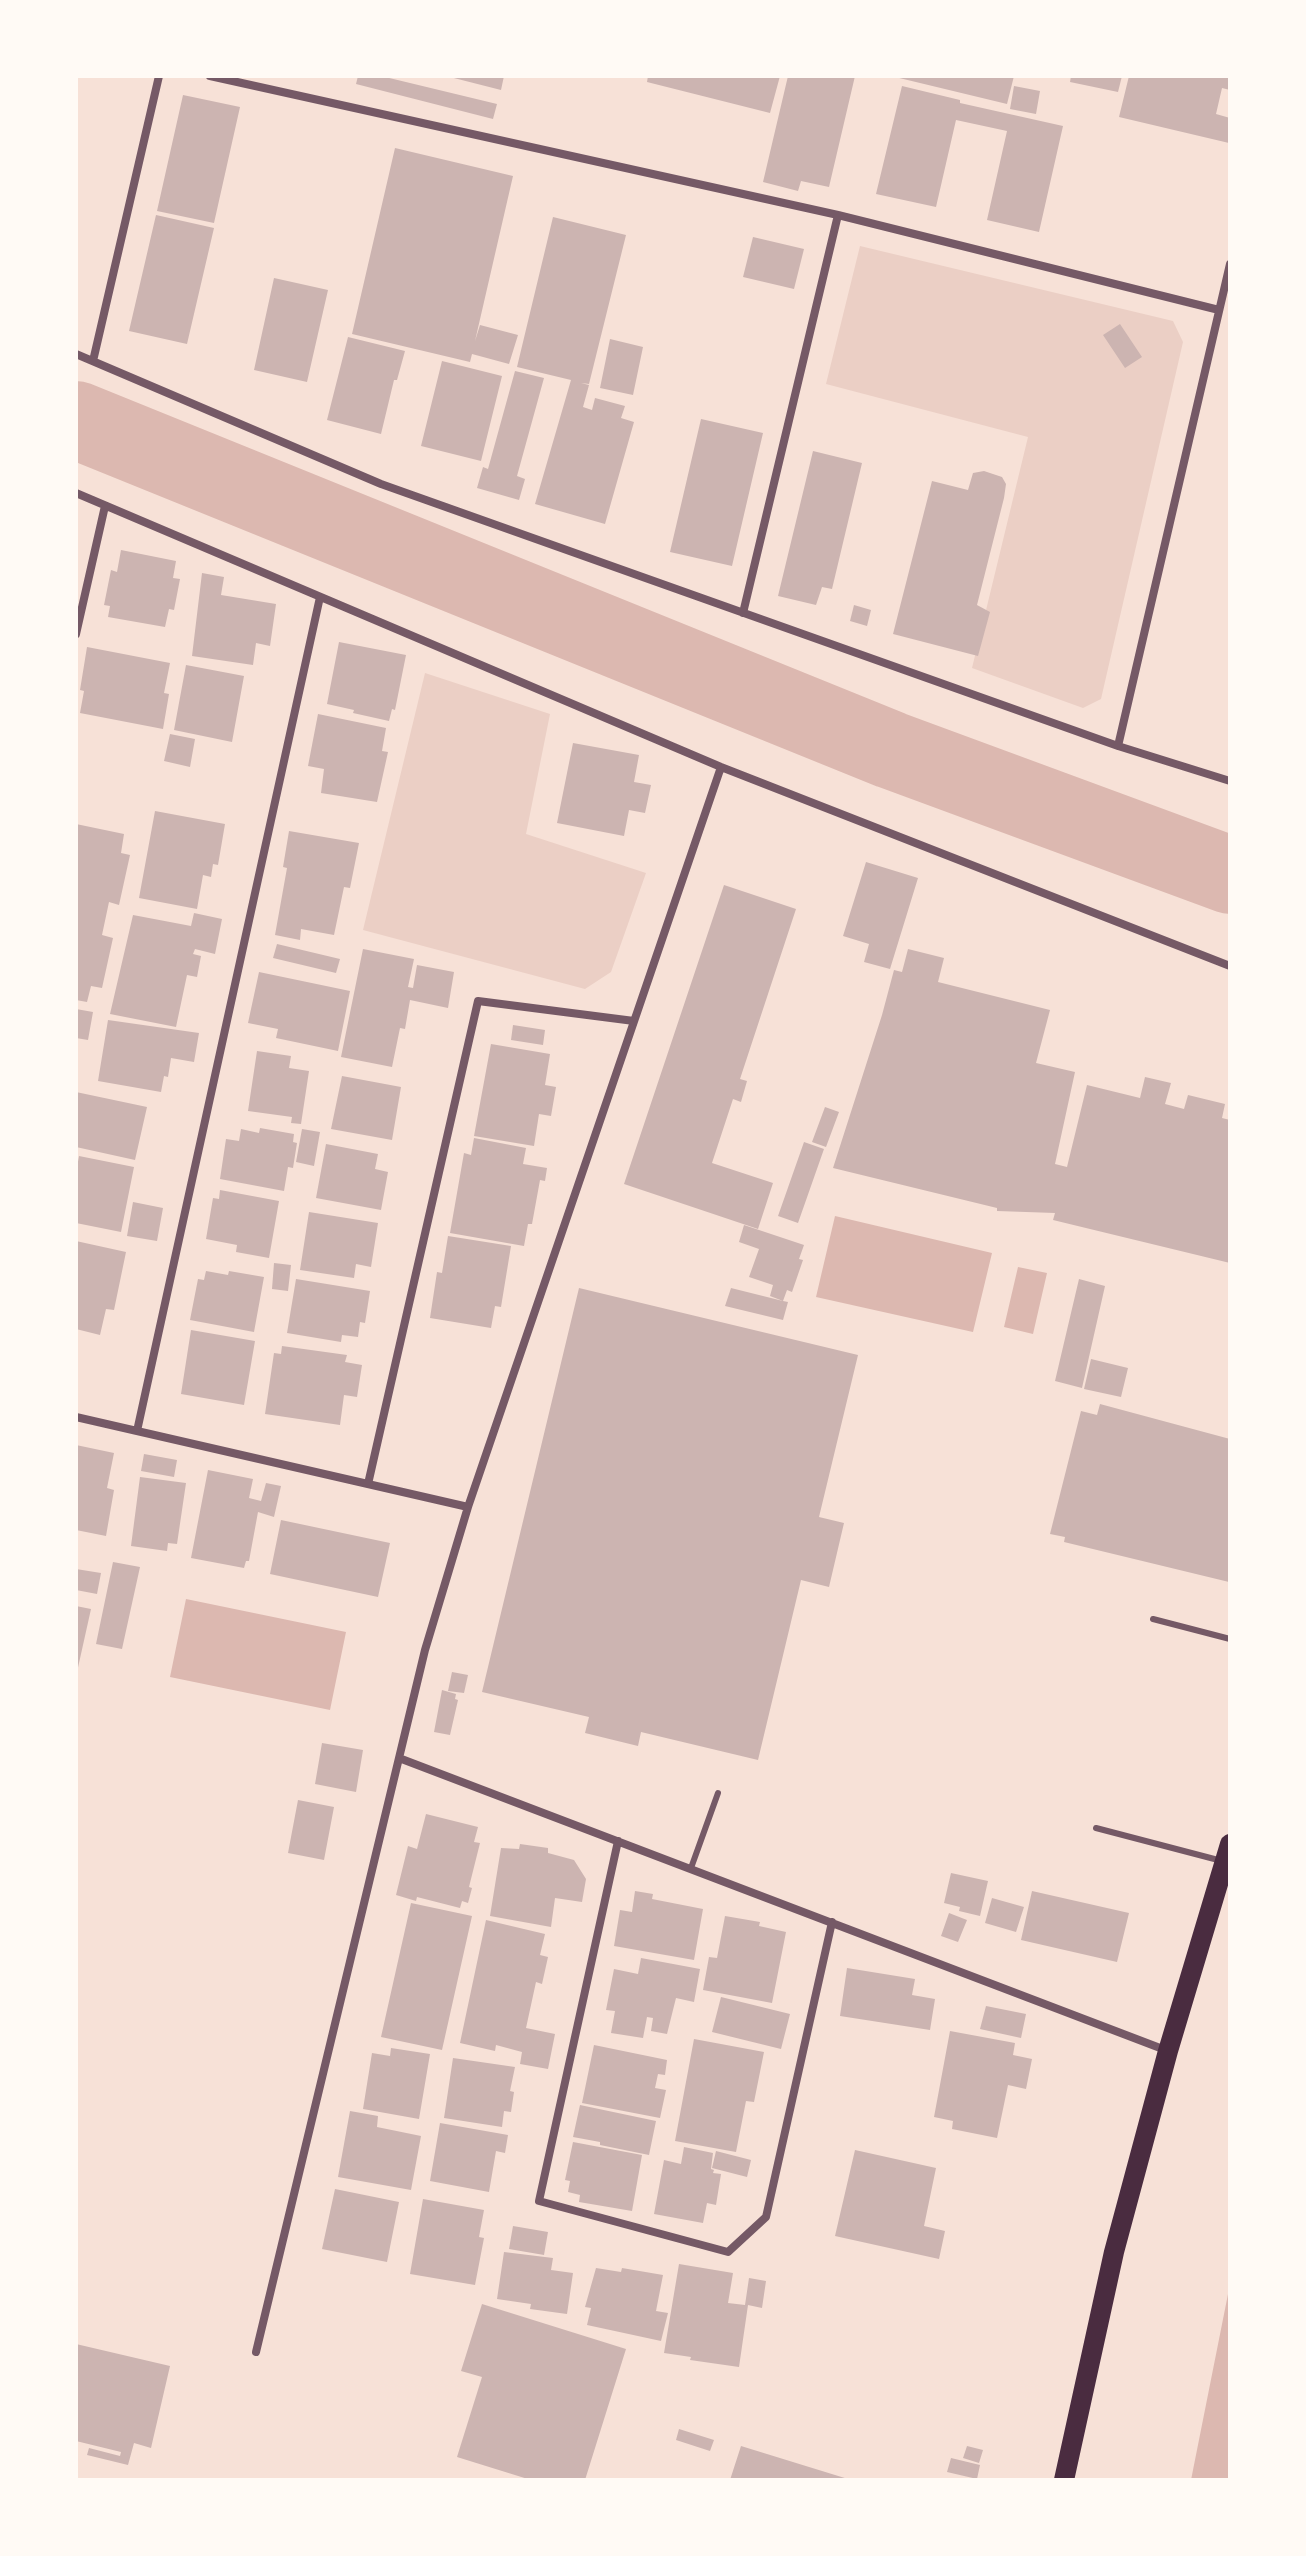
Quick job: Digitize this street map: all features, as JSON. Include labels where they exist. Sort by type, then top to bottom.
[{"type":"main road","points":[[1064,2480],[1114,2252],[1168,2051],[1228,1853]]},
{"type":"street","points":[[93,361],[159,76]]},
{"type":"street","points":[[210,76],[838,215],[1219,310]]},
{"type":"street","points":[[743,613],[838,215]]},
{"type":"street","points":[[1118,746],[1230,264]]},
{"type":"street","points":[[76,354],[381,484],[1118,746],[1230,781]]},
{"type":"street","points":[[76,493],[721,767],[1230,966]]},
{"type":"street","points":[[76,634],[105,506]]},
{"type":"street","points":[[137,1431],[320,597]]},
{"type":"street","points":[[256,2352],[425,1650],[468,1507],[721,767]]},
{"type":"street","points":[[368,1484],[478,1001],[634,1021]]},
{"type":"street","points":[[76,1417],[468,1507]]},
{"type":"street","points":[[399,1758],[1168,2051]]},
{"type":"street","points":[[618,1841],[539,2201],[728,2252],[766,2217],[832,1922]]},
{"type":"lane","points":[[1153,1619],[1230,1639]]},
{"type":"lane","points":[[691,1868],[718,1793]]},
{"type":"lane","points":[[1096,1828],[1228,1853]]},
{"type":"shaded area","points":[[860,246],[1173,321],[1183,342],[1101,699],[1083,708],[972,668],[1028,437],[826,384]]},
{"type":"shaded area","points":[[425,673],[550,714],[526,834],[646,873],[611,972],[585,989],[363,930]]},
{"type":"shaded area","points":[[835,1216],[992,1253],[973,1332],[816,1297]]},
{"type":"shaded area","points":[[1018,1267],[1047,1273],[1033,1334],[1004,1327]]},
{"type":"shaded area","points":[[186,1599],[346,1632],[330,1710],[170,1677]]},
{"type":"shaded area","points":[[1230,2284],[1230,2480],[1191,2480]]},
{"type":"building","points":[[358,76],[381,76],[497,104],[493,119],[356,84]]},
{"type":"building","points":[[446,76],[504,76],[501,90]]},
{"type":"building","points":[[648,76],[780,76],[770,113],[647,82]]},
{"type":"building","points":[[788,76],[855,76],[829,187],[801,181],[798,191],[763,182]]},
{"type":"building","points":[[891,76],[1014,76],[1007,104]]},
{"type":"building","points":[[1071,76],[1122,76],[1118,92],[1070,82]]},
{"type":"building","points":[[1129,76],[1230,76],[1230,90],[1222,88],[1216,114],[1230,118],[1229,143],[1119,117]]},
{"type":"building","points":[[902,86],[960,100],[960,103],[1063,126],[1039,232],[987,220],[1007,131],[956,120],[936,207],[876,194]]},
{"type":"building","points":[[1014,86],[1040,91],[1036,114],[1010,109]]},
{"type":"building","points":[[183,95],[240,107],[214,223],[157,211]]},
{"type":"building","points":[[395,148],[513,176],[475,341],[480,325],[518,335],[509,364],[472,354],[470,362],[352,334]]},
{"type":"building","points":[[156,215],[214,228],[187,344],[129,331]]},
{"type":"building","points":[[553,217],[626,235],[589,384],[581,383],[589,385],[583,407],[592,410],[595,398],[625,406],[621,418],[634,422],[605,524],[535,504],[571,380],[517,367]]},
{"type":"building","points":[[753,237],[804,249],[794,289],[743,277]]},
{"type":"building","points":[[274,278],[328,290],[307,382],[254,370]]},
{"type":"building","points":[[1120,324],[1142,357],[1125,368],[1103,335]]},
{"type":"building","points":[[348,337],[405,351],[397,380],[394,380],[381,434],[327,420]]},
{"type":"building","points":[[610,339],[643,347],[633,395],[600,388]]},
{"type":"building","points":[[442,361],[502,376],[481,461],[421,446]]},
{"type":"building","points":[[515,371],[544,378],[517,476],[525,479],[519,500],[477,488],[483,467],[488,469]]},
{"type":"building","points":[[701,419],[763,433],[732,566],[670,552]]},
{"type":"building","points":[[813,451],[862,463],[832,589],[822,587],[816,605],[778,596]]},
{"type":"building","points":[[984,471],[1002,477],[1006,484],[977,605],[990,612],[978,656],[893,634],[932,481],[968,490],[973,473]]},
{"type":"building","points":[[121,550],[176,561],[173,578],[180,579],[174,610],[169,609],[165,627],[108,617],[110,606],[104,605],[111,570],[117,572]]},
{"type":"building","points":[[202,573],[224,577],[221,595],[276,604],[270,646],[256,643],[253,665],[192,656]]},
{"type":"building","points":[[854,605],[871,610],[867,626],[850,621]]},
{"type":"building","points":[[339,642],[406,655],[395,710],[392,709],[389,721],[327,704]]},
{"type":"building","points":[[87,647],[170,663],[164,693],[169,694],[163,729],[80,713],[84,691],[80,690]]},
{"type":"building","points":[[186,665],[244,676],[232,742],[174,730]]},
{"type":"building","points":[[318,714],[386,728],[382,751],[388,752],[377,802],[321,793],[324,769],[308,766]]},
{"type":"building","points":[[170,734],[195,739],[190,767],[164,761]]},
{"type":"building","points":[[573,743],[639,755],[634,782],[651,785],[645,813],[629,810],[624,836],[557,823]]},
{"type":"building","points":[[155,811],[225,824],[218,865],[213,864],[211,877],[203,875],[197,909],[139,898]]},
{"type":"building","points":[[76,824],[124,834],[121,853],[130,855],[119,905],[109,902],[102,935],[113,938],[102,988],[91,986],[87,1002],[76,1000]]},
{"type":"building","points":[[289,831],[359,843],[350,888],[344,887],[334,935],[301,929],[300,940],[275,935],[287,868],[283,867]]},
{"type":"building","points":[[866,862],[918,878],[890,969],[864,962],[869,944],[843,936]]},
{"type":"building","points":[[724,885],[796,909],[740,1079],[747,1081],[741,1102],[733,1099],[712,1163],[773,1183],[758,1229],[624,1184]]},
{"type":"building","points":[[194,913],[222,919],[215,954],[195,949],[193,954],[201,956],[197,977],[187,975],[176,1027],[110,1014],[133,915],[191,926]]},
{"type":"building","points":[[277,944],[340,959],[336,973],[273,958]]},
{"type":"building","points":[[363,949],[414,959],[408,987],[413,988],[417,965],[454,972],[448,1008],[410,1000],[405,1029],[400,1028],[392,1067],[341,1057]]},
{"type":"building","points":[[908,949],[944,958],[938,982],[1050,1010],[1036,1063],[1075,1072],[1055,1164],[1067,1167],[1087,1085],[1140,1098],[1145,1077],[1171,1083],[1165,1104],[1184,1109],[1188,1095],[1225,1104],[1222,1118],[1230,1120],[1230,1263],[1053,1220],[1055,1213],[997,1211],[997,1208],[833,1168],[894,970],[902,972]]},
{"type":"building","points":[[259,972],[350,991],[338,1051],[276,1038],[278,1029],[248,1023]]},
{"type":"building","points":[[76,1009],[93,1012],[88,1040],[76,1038]]},
{"type":"building","points":[[108,1020],[199,1033],[194,1062],[171,1058],[168,1077],[164,1076],[161,1092],[98,1081]]},
{"type":"building","points":[[513,1025],[545,1030],[543,1045],[511,1040]]},
{"type":"building","points":[[491,1044],[550,1054],[545,1085],[556,1087],[551,1116],[539,1114],[534,1146],[474,1136]]},
{"type":"building","points":[[257,1051],[291,1056],[289,1068],[309,1071],[301,1124],[291,1123],[292,1117],[248,1111]]},
{"type":"building","points":[[342,1076],[401,1087],[392,1140],[331,1129]]},
{"type":"building","points":[[76,1092],[147,1107],[135,1160],[76,1147]]},
{"type":"building","points":[[825,1107],[839,1112],[826,1147],[812,1142]]},
{"type":"building","points":[[260,1128],[294,1134],[293,1142],[297,1143],[293,1168],[288,1167],[284,1191],[220,1179],[226,1139],[239,1141],[241,1129],[259,1133]]},
{"type":"building","points":[[302,1129],[320,1132],[314,1166],[296,1162]]},
{"type":"building","points":[[474,1138],[526,1148],[523,1164],[547,1168],[545,1181],[540,1180],[532,1224],[528,1224],[524,1246],[450,1233],[464,1153],[471,1155]]},
{"type":"building","points":[[804,1142],[824,1149],[798,1223],[778,1216]]},
{"type":"building","points":[[326,1144],[378,1154],[375,1169],[388,1172],[381,1210],[316,1198]]},
{"type":"building","points":[[79,1156],[134,1167],[121,1232],[76,1223]]},
{"type":"building","points":[[220,1190],[279,1201],[269,1258],[236,1252],[237,1245],[206,1239],[213,1198],[219,1199]]},
{"type":"building","points":[[133,1202],[163,1208],[157,1241],[127,1236]]},
{"type":"building","points":[[309,1212],[378,1223],[371,1267],[356,1264],[354,1278],[300,1270]]},
{"type":"building","points":[[744,1225],[804,1245],[799,1259],[803,1260],[792,1292],[787,1290],[783,1301],[770,1296],[773,1285],[749,1277],[759,1249],[739,1242]]},
{"type":"building","points":[[448,1236],[511,1246],[501,1307],[495,1306],[491,1328],[430,1318],[437,1272],[442,1273]]},
{"type":"building","points":[[76,1241],[126,1252],[114,1310],[106,1309],[100,1335],[76,1329]]},
{"type":"building","points":[[274,1263],[291,1265],[288,1291],[272,1289]]},
{"type":"building","points":[[206,1271],[264,1277],[254,1332],[190,1320],[198,1279],[204,1280]]},
{"type":"building","points":[[296,1279],[370,1291],[365,1323],[360,1322],[358,1337],[342,1335],[341,1342],[287,1333]]},
{"type":"building","points":[[1079,1279],[1105,1286],[1082,1388],[1055,1381]]},
{"type":"building","points":[[579,1288],[858,1355],[819,1517],[844,1523],[829,1587],[801,1580],[758,1760],[641,1732],[638,1746],[585,1733],[589,1717],[482,1692]]},
{"type":"building","points":[[731,1288],[788,1302],[783,1320],[725,1306]]},
{"type":"building","points":[[191,1330],[255,1341],[244,1405],[181,1394]]},
{"type":"building","points":[[282,1346],[347,1355],[345,1362],[362,1365],[357,1397],[344,1395],[340,1425],[265,1414],[274,1353],[281,1354]]},
{"type":"building","points":[[1091,1359],[1128,1368],[1121,1397],[1084,1389]]},
{"type":"building","points":[[1100,1404],[1230,1439],[1229,1582],[1064,1542],[1065,1537],[1050,1534],[1081,1411],[1097,1415]]},
{"type":"building","points":[[76,1445],[114,1453],[107,1488],[114,1490],[106,1536],[76,1530]]},
{"type":"building","points":[[144,1454],[177,1460],[174,1477],[141,1471]]},
{"type":"building","points":[[208,1470],[253,1479],[249,1498],[261,1501],[266,1483],[281,1486],[274,1517],[258,1512],[249,1561],[246,1561],[244,1568],[191,1558]]},
{"type":"building","points":[[140,1477],[186,1483],[177,1544],[168,1543],[167,1551],[131,1546]]},
{"type":"building","points":[[281,1520],[390,1543],[378,1597],[270,1574]]},
{"type":"building","points":[[113,1562],[140,1567],[122,1649],[96,1644]]},
{"type":"building","points":[[76,1569],[101,1573],[97,1594],[76,1590]]},
{"type":"building","points":[[76,1606],[91,1609],[77,1672],[76,1672]]},
{"type":"building","points":[[452,1672],[468,1675],[464,1693],[448,1691]]},
{"type":"building","points":[[442,1690],[456,1694],[455,1699],[458,1700],[450,1735],[434,1732]]},
{"type":"building","points":[[322,1743],[363,1750],[356,1792],[315,1784]]},
{"type":"building","points":[[298,1800],[334,1807],[324,1860],[288,1853]]},
{"type":"building","points":[[426,1814],[478,1827],[474,1842],[480,1843],[469,1887],[472,1888],[468,1903],[462,1901],[460,1908],[396,1895],[408,1846],[417,1849]]},
{"type":"building","points":[[520,1844],[548,1848],[548,1853],[574,1860],[586,1879],[582,1902],[555,1898],[551,1927],[490,1916],[501,1848],[519,1849]]},
{"type":"building","points":[[951,1873],[988,1881],[980,1916],[959,1911],[960,1907],[944,1903]]},
{"type":"building","points":[[635,1891],[653,1894],[652,1899],[703,1909],[694,1960],[614,1946],[620,1910],[632,1912]]},
{"type":"building","points":[[1032,1891],[1129,1913],[1117,1962],[1021,1940]]},
{"type":"building","points":[[992,1898],[1024,1907],[1016,1932],[985,1923]]},
{"type":"building","points":[[411,1903],[472,1916],[442,2050],[381,2037]]},
{"type":"building","points":[[949,1913],[967,1920],[958,1942],[941,1936]]},
{"type":"building","points":[[725,1916],[760,1922],[759,1926],[786,1932],[772,2003],[703,1990],[709,1957],[717,1958]]},
{"type":"building","points":[[486,1920],[545,1934],[540,1955],[548,1957],[542,1984],[536,1982],[526,2028],[555,2034],[548,2069],[520,2064],[522,2052],[496,2045],[495,2051],[460,2043]]},
{"type":"building","points":[[641,1958],[700,1969],[694,2002],[676,1998],[667,2034],[651,2031],[653,2018],[647,2017],[643,2038],[611,2033],[615,2011],[606,2010],[614,1969],[638,1974]]},
{"type":"building","points":[[847,1968],[915,1979],[912,1995],[935,1999],[930,2030],[840,2016]]},
{"type":"building","points":[[721,1997],[790,2014],[781,2049],[712,2032]]},
{"type":"building","points":[[986,2006],[1026,2014],[1021,2038],[980,2029]]},
{"type":"building","points":[[950,2031],[1015,2043],[1013,2055],[1032,2059],[1026,2089],[1008,2085],[997,2138],[952,2129],[953,2121],[934,2117]]},
{"type":"building","points":[[694,2039],[764,2052],[754,2102],[746,2101],[736,2152],[675,2141]]},
{"type":"building","points":[[594,2045],[667,2060],[665,2075],[658,2074],[655,2088],[666,2090],[660,2118],[582,2103]]},
{"type":"building","points":[[391,2048],[430,2054],[419,2119],[363,2109],[372,2053],[390,2056]]},
{"type":"building","points":[[453,2058],[515,2067],[510,2091],[514,2092],[511,2112],[504,2111],[502,2127],[444,2118]]},
{"type":"building","points":[[580,2105],[656,2121],[649,2155],[573,2137]]},
{"type":"building","points":[[350,2111],[378,2116],[377,2127],[421,2136],[411,2190],[338,2177]]},
{"type":"building","points":[[440,2123],[508,2135],[505,2153],[496,2151],[489,2192],[430,2181]]},
{"type":"building","points":[[573,2142],[642,2155],[632,2211],[579,2202],[580,2195],[568,2192],[570,2181],[565,2180]]},
{"type":"building","points":[[684,2147],[713,2153],[711,2169],[713,2173],[721,2174],[716,2205],[707,2203],[703,2223],[654,2214],[664,2160],[681,2164]]},
{"type":"building","points":[[855,2150],[936,2168],[924,2226],[945,2231],[939,2259],[835,2236]]},
{"type":"building","points":[[716,2151],[751,2160],[747,2177],[712,2168]]},
{"type":"building","points":[[335,2189],[399,2202],[387,2262],[322,2249]]},
{"type":"building","points":[[423,2199],[484,2210],[479,2237],[484,2238],[475,2285],[410,2274]]},
{"type":"building","points":[[513,2226],[548,2232],[544,2255],[509,2249]]},
{"type":"building","points":[[504,2252],[553,2258],[551,2270],[573,2273],[567,2314],[530,2309],[531,2304],[497,2299]]},
{"type":"building","points":[[679,2264],[733,2273],[728,2303],[745,2305],[749,2278],[766,2281],[762,2308],[748,2305],[739,2367],[664,2353]]},
{"type":"building","points":[[596,2268],[621,2272],[622,2268],[663,2275],[656,2311],[668,2313],[661,2341],[587,2325],[591,2308],[585,2307]]},
{"type":"building","points":[[482,2304],[626,2349],[585,2480],[531,2480],[457,2457],[482,2377],[461,2371]]},
{"type":"building","points":[[76,2344],[170,2366],[151,2448],[134,2443],[128,2465],[87,2455],[89,2448],[120,2456],[121,2452],[76,2441]]},
{"type":"building","points":[[679,2429],[714,2440],[710,2451],[676,2440]]},
{"type":"building","points":[[741,2446],[848,2479],[848,2480],[730,2480]]},
{"type":"building","points":[[967,2446],[983,2450],[979,2463],[963,2458]]},
{"type":"building","points":[[951,2458],[980,2465],[977,2479],[947,2472]]},
{"type":"waterway","points":[[76,420],[891,750],[1230,875]]}]
